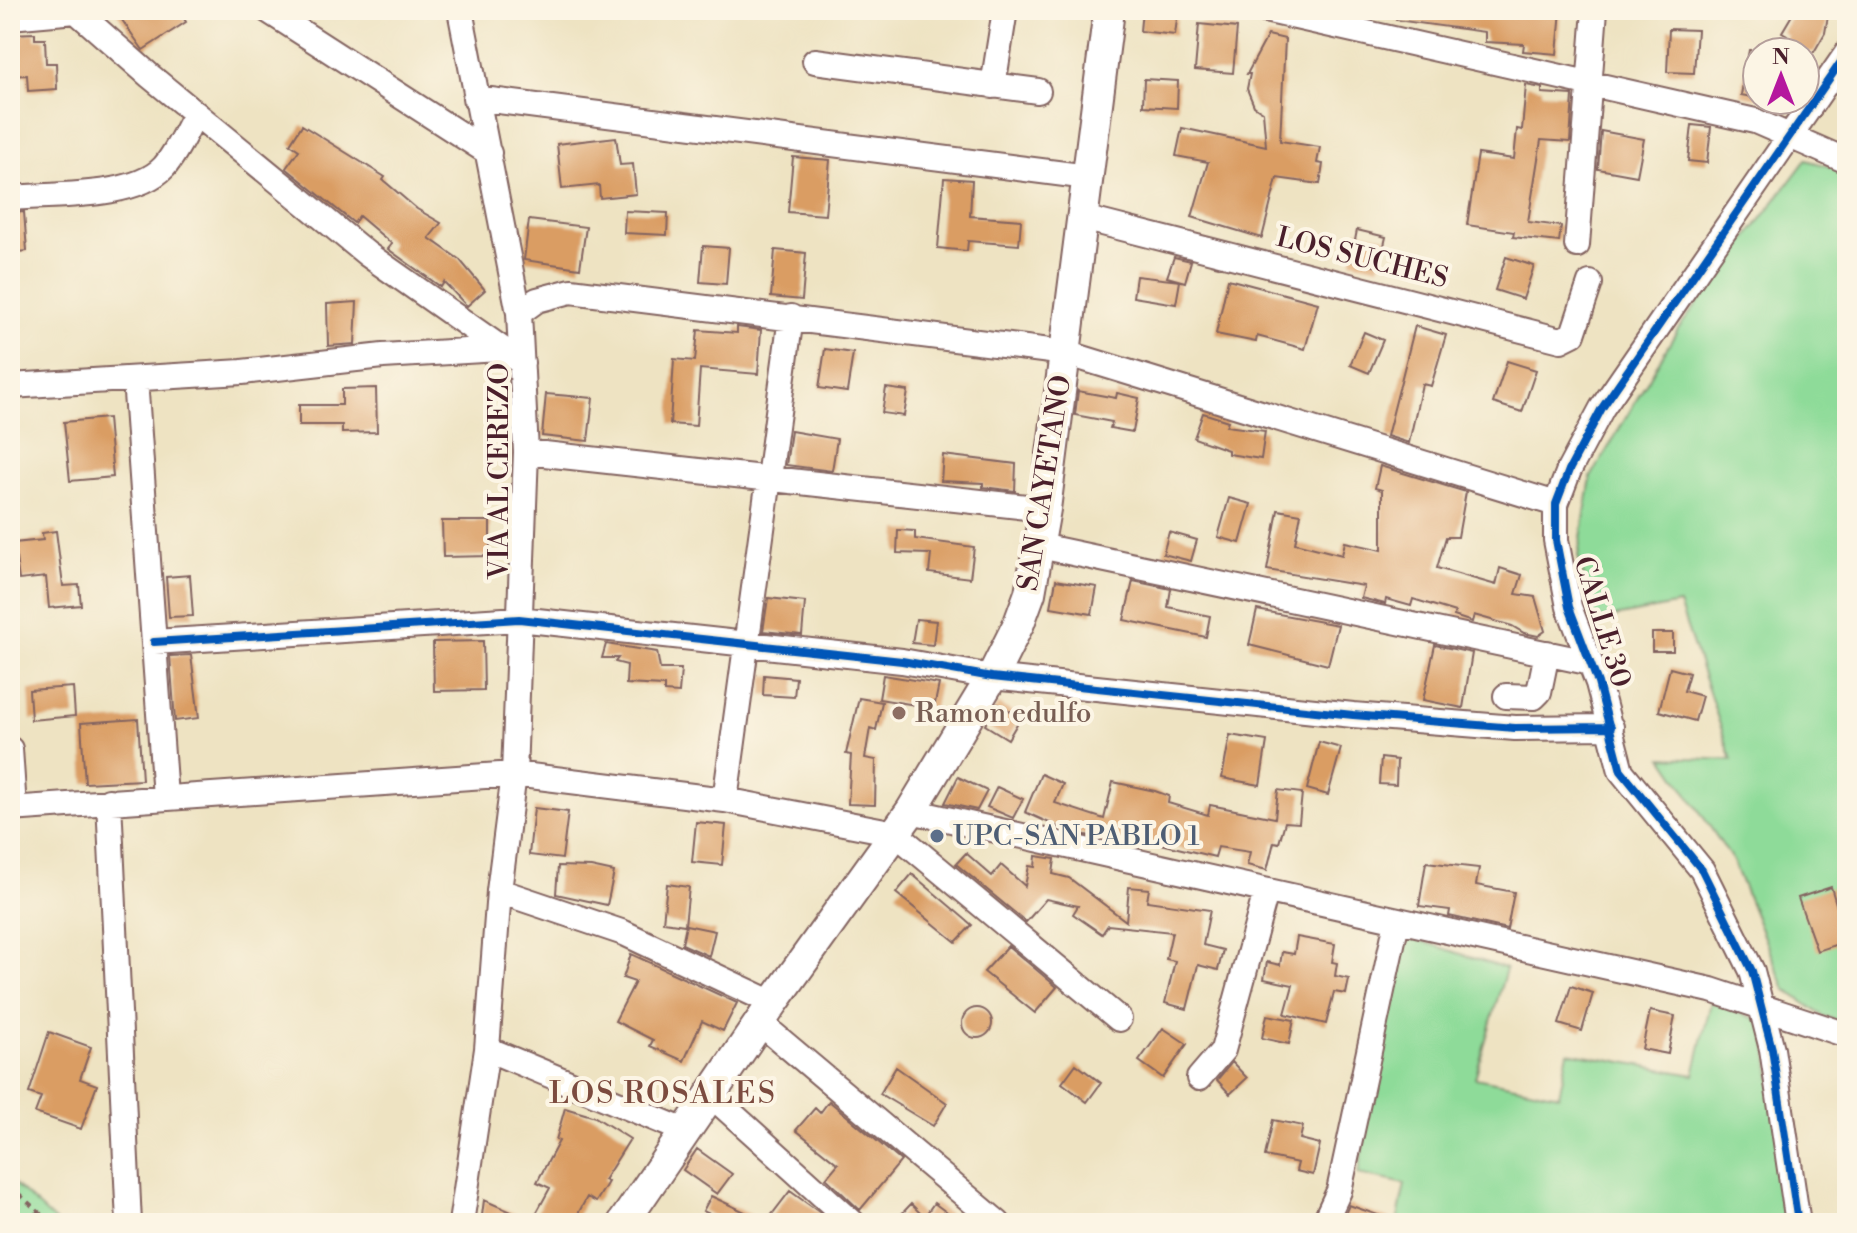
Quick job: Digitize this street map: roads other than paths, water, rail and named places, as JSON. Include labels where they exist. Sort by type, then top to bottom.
[{"type":"main road","name":"SAN CAYETANO","points":[[623,1223],[903,822],[992,677],[1019,623],[1040,546],[1109,10]]},
{"type":"street","points":[[10,17],[76,10],[195,114],[367,254],[522,363]]},
{"type":"street","points":[[267,10],[489,153]]},
{"type":"street","name":"VIA AL CEREZO","points":[[460,10],[519,313],[526,452],[514,774],[499,891],[487,1049],[461,1223]]},
{"type":"street","points":[[993,86],[1005,10]]},
{"type":"street","points":[[1265,10],[1359,20],[1755,121],[1847,161]]},
{"type":"street","points":[[1577,245],[1595,10]]},
{"type":"street","name":"CALLE 30","points":[[1798,1223],[1772,1049],[1764,1007],[1752,971],[1702,870],[1621,771],[1613,752],[1611,727],[1598,683],[1587,662],[1569,607],[1556,540],[1556,504],[1569,470],[1602,408],[1799,141],[1847,53]]},
{"type":"street","points":[[815,61],[1038,91]]},
{"type":"street","points":[[475,98],[1088,177]]},
{"type":"street","points":[[10,198],[120,189],[146,181],[165,166],[195,114]]},
{"type":"street","name":"LOS SUCHES","points":[[1083,218],[1561,340],[1573,334],[1590,283]]},
{"type":"street","points":[[519,313],[537,300],[571,291],[1066,353],[1556,504]]},
{"type":"street","points":[[725,800],[791,317]]},
{"type":"street","points":[[10,386],[135,379],[499,349]]},
{"type":"street","points":[[135,379],[165,797]]},
{"type":"street","points":[[526,452],[1045,509]]},
{"type":"street","points":[[1040,546],[1587,662]]},
{"type":"street","points":[[154,642],[519,619],[902,661],[992,677],[1417,720],[1515,728],[1611,727]]},
{"type":"street","points":[[1506,696],[1534,697],[1539,692],[1547,653]]},
{"type":"street","points":[[10,749],[12,808],[514,774],[903,822],[1266,892],[1711,990],[1847,1035]]},
{"type":"street","points":[[109,801],[129,1223]]},
{"type":"street","points":[[903,822],[1119,1019]]},
{"type":"street","points":[[499,891],[624,933],[767,1013],[998,1223]]},
{"type":"street","points":[[1199,1078],[1223,1050],[1266,892]]},
{"type":"street","points":[[1324,1223],[1339,1191],[1397,921]]},
{"type":"street","points":[[487,1049],[685,1131]]},
{"type":"street","points":[[711,1095],[853,1223]]},
{"type":"place","name":"Ramon edulfo","points":[[899,713]]},
{"type":"place","name":"UPC-SAN PABLO 1","points":[[937,836]]},
{"type":"district","name":"LOS ROSALES","points":[[663,1094]]}]
